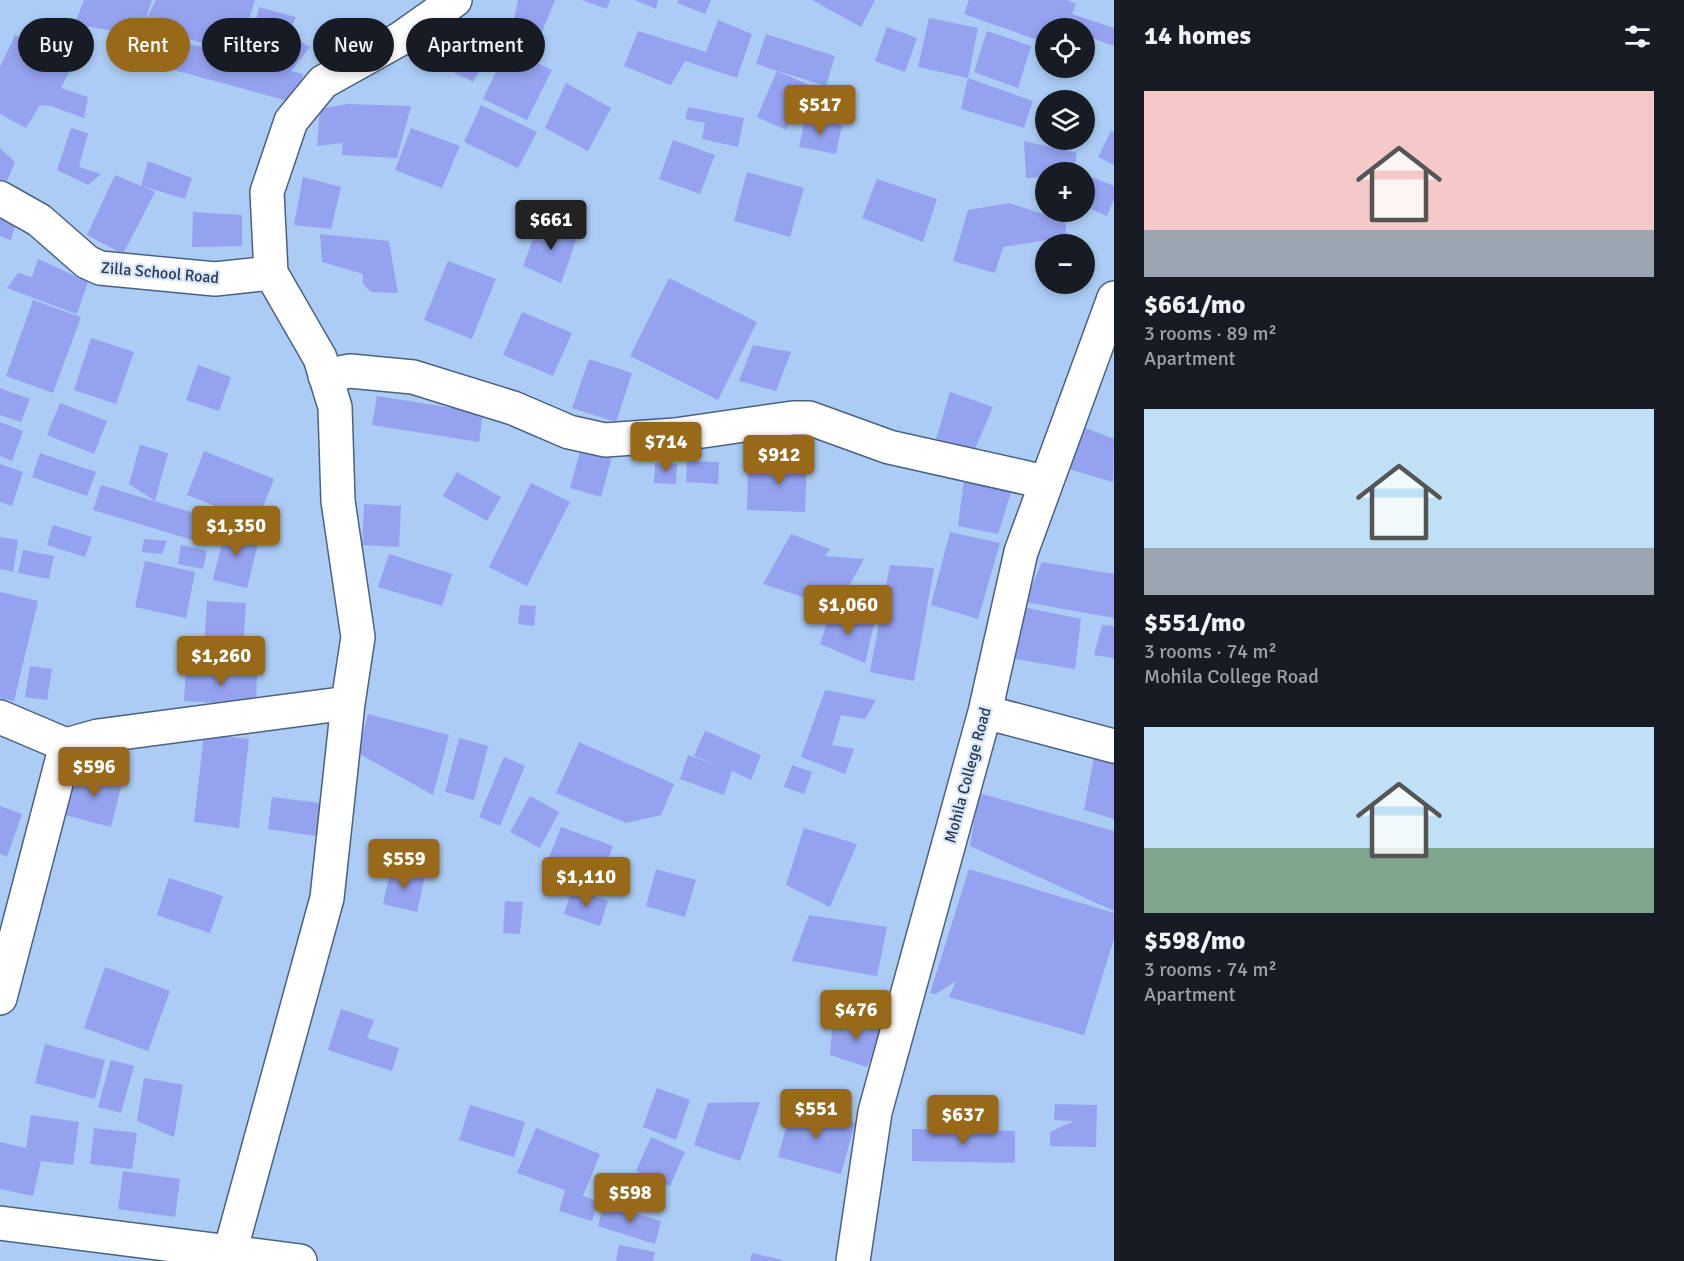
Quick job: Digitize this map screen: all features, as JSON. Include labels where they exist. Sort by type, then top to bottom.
[{"type":"main road","points":[[230,1252],[327,898],[348,703],[358,637],[338,501],[335,407],[320,358],[271,273],[267,192],[291,121],[323,82],[400,39],[455,0]]},
{"type":"main road","name":"Zilla School Road","points":[[0,198],[39,220],[87,262],[100,268],[215,279],[271,273]]},
{"type":"main road","name":"Mohila College Road","points":[[853,1261],[875,1112],[985,712],[1021,552],[1114,298]]},
{"type":"main road","points":[[326,376],[350,371],[413,377],[513,408],[569,432],[605,440],[675,435],[793,418],[809,418],[889,447],[1045,482]]},
{"type":"main road","points":[[0,717],[66,745],[98,736],[348,703]]},
{"type":"main road","points":[[985,712],[1114,746]]},
{"type":"main road","points":[[0,998],[66,745]]},
{"type":"main road","points":[[0,1223],[300,1261]]},
{"type":"shaded area","points":[[0,0],[1114,0],[1114,1261],[0,1261]]},
{"type":"building","points":[[84,0],[152,0],[146,18],[106,18],[106,30],[94,28],[94,18],[77,18]]},
{"type":"building","points":[[156,0],[255,0],[249,18],[202,18],[202,43],[190,39],[190,18],[147,18]]},
{"type":"building","points":[[518,0],[555,0],[545,24],[545,18],[514,18]]},
{"type":"building","points":[[582,0],[610,0],[607,9]]},
{"type":"building","points":[[635,0],[658,0],[656,9]]},
{"type":"building","points":[[679,0],[711,0],[705,14],[677,3]]},
{"type":"building","points":[[812,0],[875,0],[861,27]]},
{"type":"building","points":[[969,0],[1068,0],[1076,4],[1072,14],[1084,18],[1035,18],[1035,39],[964,14]]},
{"type":"building","points":[[259,7],[296,17],[296,18],[257,18]]},
{"type":"building","points":[[929,18],[978,28],[968,78],[918,67]]},
{"type":"building","points":[[718,20],[752,34],[737,78],[685,61],[671,85],[624,66],[638,31],[706,52]]},
{"type":"building","points":[[1095,22],[1114,28],[1114,46],[1095,39]]},
{"type":"building","points":[[887,27],[917,38],[905,72],[875,61]]},
{"type":"building","points":[[987,31],[1031,46],[1018,88],[974,72]]},
{"type":"building","points":[[766,34],[835,56],[826,86],[756,64]]},
{"type":"building","points":[[15,35],[18,36],[18,72],[69,72],[61,88],[88,97],[84,118],[51,106],[40,105],[26,128],[0,114],[0,67]]},
{"type":"building","points":[[301,42],[310,47],[301,58]]},
{"type":"building","points":[[190,44],[202,47],[202,72],[295,72],[303,74],[295,103],[181,72],[190,72]]},
{"type":"building","points":[[545,67],[552,70],[527,120],[483,99],[496,72],[545,72]]},
{"type":"building","points":[[777,71],[809,85],[786,130],[757,117]]},
{"type":"building","points":[[453,72],[479,72],[473,82]]},
{"type":"building","points":[[968,78],[1033,101],[1024,128],[961,109]]},
{"type":"building","points":[[566,83],[611,108],[588,151],[545,128]]},
{"type":"building","points":[[348,104],[411,106],[397,158],[342,155],[343,143],[317,146],[320,109]]},
{"type":"building","points":[[481,105],[537,132],[518,168],[464,142]]},
{"type":"building","points":[[688,107],[744,118],[738,147],[702,139],[705,123],[685,119]]},
{"type":"building","points":[[805,118],[842,125],[836,154],[799,147]]},
{"type":"building","points":[[71,128],[88,133],[79,167],[101,174],[88,185],[57,170]]},
{"type":"building","points":[[411,128],[460,146],[442,188],[395,170]]},
{"type":"building","points":[[1111,131],[1114,132],[1114,165],[1098,157]]},
{"type":"building","points":[[673,140],[715,155],[700,194],[659,179]]},
{"type":"building","points":[[1024,141],[1035,143],[1035,150],[1064,150],[1077,153],[1075,162],[1035,162],[1035,178],[1026,178]]},
{"type":"building","points":[[0,148],[15,162],[4,188],[0,186]]},
{"type":"building","points":[[148,161],[192,178],[185,199],[142,186],[155,192],[123,254],[87,235],[115,175],[141,186]]},
{"type":"building","points":[[747,172],[804,188],[790,237],[734,221]]},
{"type":"building","points":[[303,177],[341,187],[331,229],[294,225]]},
{"type":"building","points":[[1095,178],[1114,186],[1114,199],[1107,216],[1095,211]]},
{"type":"building","points":[[877,179],[937,199],[923,242],[862,218]]},
{"type":"building","points":[[1009,203],[1035,211],[1035,222],[1065,222],[1067,234],[1035,234],[1035,242],[1003,247],[995,273],[953,261],[968,210]]},
{"type":"building","points":[[193,212],[242,215],[242,246],[192,247]]},
{"type":"building","points":[[0,214],[17,219],[11,240],[0,236]]},
{"type":"building","points":[[540,220],[578,235],[561,283],[523,266]]},
{"type":"building","points":[[320,234],[389,241],[398,293],[371,292],[363,284],[363,274],[322,262]]},
{"type":"building","points":[[38,259],[88,282],[77,314],[7,288],[18,273],[32,277]]},
{"type":"building","points":[[448,261],[496,279],[472,339],[424,320]]},
{"type":"building","points":[[669,278],[757,322],[718,400],[630,356]]},
{"type":"building","points":[[33,300],[81,317],[53,393],[6,376]]},
{"type":"building","points":[[522,312],[572,333],[553,376],[503,355]]},
{"type":"building","points":[[91,338],[134,352],[116,404],[74,390]]},
{"type":"building","points":[[753,345],[791,352],[776,391],[739,381]]},
{"type":"building","points":[[589,359],[632,373],[616,422],[572,408]]},
{"type":"building","points":[[198,365],[231,377],[219,411],[186,400]]},
{"type":"building","points":[[0,388],[30,399],[21,422],[0,415]]},
{"type":"building","points":[[950,392],[993,407],[974,451],[936,439]]},
{"type":"building","points":[[377,396],[483,413],[479,442],[372,425]]},
{"type":"building","points":[[60,403],[107,421],[94,454],[47,435]]},
{"type":"building","points":[[0,422],[23,431],[12,461],[0,456]]},
{"type":"building","points":[[1080,426],[1114,439],[1113,482],[1058,466]]},
{"type":"building","points":[[140,445],[168,453],[155,501],[129,484]]},
{"type":"building","points":[[581,448],[612,456],[601,497],[570,488]]},
{"type":"building","points":[[204,451],[274,479],[257,522],[187,495]]},
{"type":"building","points":[[40,453],[96,472],[87,496],[32,477]]},
{"type":"building","points":[[772,457],[807,458],[805,512],[747,510],[748,470],[771,470]]},
{"type":"building","points":[[687,461],[719,462],[718,484],[686,482]]},
{"type":"building","points":[[655,463],[677,464],[676,484],[654,483]]},
{"type":"building","points":[[0,464],[23,472],[12,506],[0,502]]},
{"type":"building","points":[[457,472],[501,497],[487,521],[443,496]]},
{"type":"building","points":[[964,480],[1012,489],[998,534],[958,526]]},
{"type":"building","points":[[531,483],[570,502],[527,586],[489,567]]},
{"type":"building","points":[[101,485],[207,517],[199,542],[93,510]]},
{"type":"building","points":[[364,504],[401,506],[399,547],[362,545]]},
{"type":"building","points":[[53,525],[92,537],[85,557],[47,545]]},
{"type":"building","points":[[226,526],[260,535],[247,588],[213,580]]},
{"type":"building","points":[[950,532],[1000,543],[978,619],[931,605]]},
{"type":"building","points":[[791,534],[830,549],[825,556],[864,559],[837,608],[763,584]]},
{"type":"building","points":[[0,537],[18,540],[13,572],[0,569]]},
{"type":"building","points":[[144,539],[167,541],[162,554],[142,552]]},
{"type":"building","points":[[181,545],[207,551],[203,569],[178,564]]},
{"type":"building","points":[[23,550],[54,556],[49,579],[18,573]]},
{"type":"building","points":[[389,554],[452,574],[442,606],[378,587]]},
{"type":"building","points":[[145,561],[195,572],[186,618],[135,607]]},
{"type":"building","points":[[1042,562],[1114,574],[1114,618],[1025,602]]},
{"type":"building","points":[[890,565],[934,568],[914,681],[870,672]]},
{"type":"building","points":[[0,592],[38,601],[14,701],[0,698]]},
{"type":"building","points":[[207,601],[246,603],[243,649],[204,647]]},
{"type":"building","points":[[520,605],[536,606],[534,626],[518,624]]},
{"type":"building","points":[[1023,607],[1081,619],[1075,669],[1010,658]]},
{"type":"building","points":[[831,610],[874,624],[865,663],[820,644]]},
{"type":"building","points":[[1102,625],[1114,626],[1114,658],[1094,655]]},
{"type":"building","points":[[30,666],[52,669],[47,700],[25,697]]},
{"type":"building","points":[[186,668],[257,672],[256,705],[184,701]]},
{"type":"building","points":[[825,690],[876,700],[865,719],[841,715],[832,745],[854,749],[845,774],[801,757]]},
{"type":"building","points":[[368,714],[449,735],[433,795],[358,753]]},
{"type":"building","points":[[705,731],[761,755],[751,780],[732,771],[724,795],[680,779],[688,755],[718,766],[694,756]]},
{"type":"building","points":[[204,734],[249,739],[239,828],[194,822]]},
{"type":"building","points":[[459,738],[488,746],[474,800],[445,792]]},
{"type":"building","points":[[579,742],[674,784],[661,815],[626,823],[556,793]]},
{"type":"building","points":[[504,757],[525,766],[500,826],[479,817]]},
{"type":"building","points":[[1094,758],[1114,762],[1114,819],[1084,810]]},
{"type":"building","points":[[792,765],[812,772],[804,794],[784,787]]},
{"type":"building","points":[[77,768],[123,780],[111,827],[65,815]]},
{"type":"building","points":[[979,793],[1114,831],[1114,911],[970,846]]},
{"type":"building","points":[[530,796],[559,812],[540,848],[510,832]]},
{"type":"building","points":[[272,797],[328,804],[323,837],[268,829]]},
{"type":"building","points":[[0,806],[22,814],[7,857],[0,854]]},
{"type":"building","points":[[561,827],[613,846],[601,879],[548,860]]},
{"type":"building","points":[[804,828],[857,844],[830,907],[786,885]]},
{"type":"building","points":[[391,868],[425,876],[417,912],[383,904]]},
{"type":"building","points":[[656,869],[696,880],[685,917],[646,906]]},
{"type":"building","points":[[969,869],[1114,913],[1114,939],[1084,1035],[949,997],[956,981],[936,994],[930,993]]},
{"type":"building","points":[[169,878],[223,896],[210,933],[157,915]]},
{"type":"building","points":[[572,889],[608,901],[600,926],[564,914]]},
{"type":"building","points":[[505,901],[523,902],[520,934],[503,933]]},
{"type":"building","points":[[809,915],[887,927],[877,976],[792,961]]},
{"type":"building","points":[[105,967],[170,991],[148,1051],[84,1028]]},
{"type":"building","points":[[341,1009],[374,1020],[367,1038],[399,1048],[392,1071],[328,1050]]},
{"type":"building","points":[[833,1020],[888,1026],[867,1067],[830,1055]]},
{"type":"building","points":[[45,1044],[105,1060],[95,1099],[35,1083]]},
{"type":"building","points":[[111,1060],[134,1066],[121,1113],[98,1107]]},
{"type":"building","points":[[144,1078],[183,1085],[174,1137],[137,1121]]},
{"type":"building","points":[[657,1088],[690,1100],[676,1140],[643,1127]]},
{"type":"building","points":[[760,1102],[740,1161],[694,1145],[708,1103]]},
{"type":"building","points":[[1055,1104],[1097,1105],[1096,1147],[1050,1146],[1050,1132],[1074,1121],[1054,1120]]},
{"type":"building","points":[[470,1105],[525,1122],[514,1157],[459,1140]]},
{"type":"building","points":[[792,1106],[855,1123],[841,1174],[778,1157]]},
{"type":"building","points":[[31,1115],[79,1122],[73,1165],[41,1161],[33,1196],[0,1189],[0,1142],[26,1148]]},
{"type":"building","points":[[94,1128],[137,1133],[132,1169],[90,1164]]},
{"type":"building","points":[[536,1128],[600,1154],[583,1196],[598,1201],[592,1221],[559,1211],[565,1190],[517,1173]]},
{"type":"building","points":[[912,1129],[1015,1131],[1015,1163],[912,1161]]},
{"type":"building","points":[[651,1137],[685,1152],[670,1186],[636,1171]]},
{"type":"building","points":[[123,1171],[180,1179],[175,1217],[118,1209]]},
{"type":"building","points":[[643,1190],[661,1200],[654,1212],[636,1202]]},
{"type":"building","points":[[604,1204],[661,1221],[655,1244],[598,1226]]},
{"type":"building","points":[[619,1245],[655,1252],[653,1261],[616,1261]]},
{"type":"building","points":[[752,1253],[782,1260],[782,1261],[750,1261]]}]
